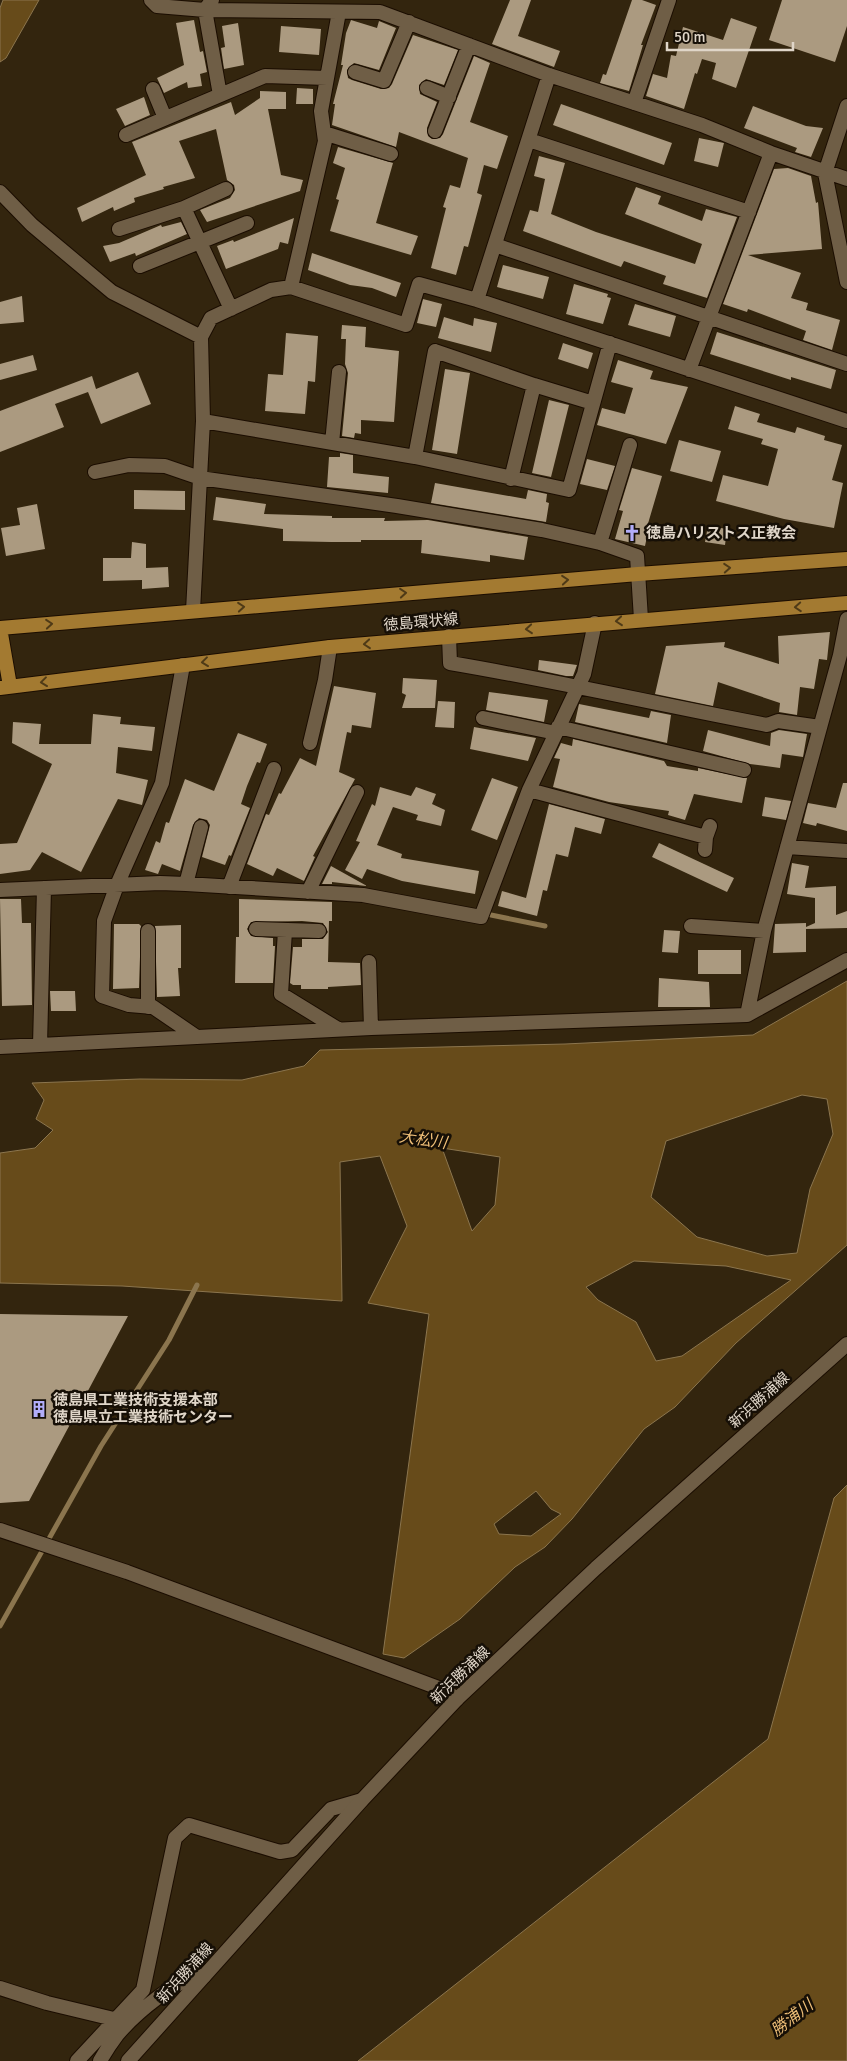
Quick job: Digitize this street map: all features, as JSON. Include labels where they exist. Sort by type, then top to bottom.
[{"type":"main road","name":"徳島環状線","points":[[0,628],[638,574],[847,559]]},
{"type":"main road","name":"徳島環状線","points":[[5,687],[330,647],[641,619],[847,603]]},
{"type":"main road","points":[[0,628],[5,687]]},
{"type":"street","points":[[151,0],[156,6],[209,5],[339,12],[380,12],[549,76],[702,125],[771,153],[847,180]]},
{"type":"street","points":[[634,103],[669,0]]},
{"type":"street","points":[[209,5],[220,95]]},
{"type":"street","points":[[291,287],[325,141],[321,111],[339,12]]},
{"type":"street","points":[[355,72],[384,81],[409,22]]},
{"type":"street","points":[[436,131],[469,45]]},
{"type":"street","points":[[126,134],[265,76],[327,78]]},
{"type":"street","points":[[477,300],[549,76]]},
{"type":"street","points":[[427,88],[449,97]]},
{"type":"street","points":[[153,89],[165,118]]},
{"type":"street","points":[[847,106],[825,173],[847,282]]},
{"type":"street","points":[[324,133],[392,154]]},
{"type":"street","points":[[529,140],[749,212]]},
{"type":"street","points":[[689,370],[771,153]]},
{"type":"street","points":[[119,229],[184,208],[226,189]]},
{"type":"street","points":[[0,192],[32,225],[112,292],[201,337]]},
{"type":"street","points":[[184,208],[231,308]]},
{"type":"street","points":[[140,266],[247,223]]},
{"type":"street","points":[[495,245],[847,364]]},
{"type":"street","points":[[193,611],[203,421],[201,337],[211,318],[270,290],[291,287],[406,325],[419,284],[477,300],[847,421]]},
{"type":"street","points":[[203,421],[415,457],[569,490],[610,343]]},
{"type":"street","points":[[415,457],[435,351],[593,403]]},
{"type":"street","points":[[332,443],[339,372]]},
{"type":"street","points":[[511,479],[534,385]]},
{"type":"street","points":[[600,543],[630,445]]},
{"type":"street","points":[[94,472],[129,465],[165,466],[200,478],[397,506],[542,530],[600,543],[637,556],[641,619]]},
{"type":"street","points":[[747,1015],[764,931],[840,655],[847,619]]},
{"type":"street","points":[[0,890],[118,884],[186,884],[363,896],[481,917],[529,790],[584,674],[595,623]]},
{"type":"street","points":[[449,636],[450,663],[578,686],[628,698],[767,725],[778,721],[820,727]]},
{"type":"street","points":[[310,743],[326,680],[330,647]]},
{"type":"street","points":[[183,665],[162,783],[104,921],[102,996],[129,1005],[153,1007],[198,1037]]},
{"type":"street","points":[[483,718],[557,730],[744,770]]},
{"type":"street","points":[[229,887],[274,769]]},
{"type":"street","points":[[529,790],[707,838]]},
{"type":"street","points":[[308,892],[357,792]]},
{"type":"street","points":[[186,884],[201,827]]},
{"type":"street","points":[[787,847],[847,851]]},
{"type":"street","points":[[40,1045],[44,888]]},
{"type":"street","points":[[691,926],[764,931]]},
{"type":"street","points":[[256,929],[319,931]]},
{"type":"street","points":[[148,931],[148,1007]]},
{"type":"street","points":[[284,931],[281,994],[338,1029]]},
{"type":"street","points":[[0,1047],[338,1029],[747,1015],[847,960]]},
{"type":"street","points":[[369,962],[371,1028]]},
{"type":"street","name":"新浜勝浦線","points":[[128,2061],[362,1800],[457,1699],[596,1568],[847,1344]]},
{"type":"street","points":[[0,1530],[127,1572],[444,1690],[457,1699]]},
{"type":"street","points":[[100,2061],[143,1990],[175,1838],[189,1825],[280,1852],[292,1850],[331,1809],[362,1800]]},
{"type":"street","points":[[77,2061],[94,2040],[178,1984],[194,1976],[204,1976]]},
{"type":"street","points":[[0,1988],[47,2003],[123,2021]]},
{"type":"water","points":[[3,0],[39,0],[6,58],[0,62],[0,8]]},
{"type":"water","name":"大松川","points":[[847,981],[847,1245],[736,1343],[675,1407],[644,1429],[572,1519],[545,1547],[515,1567],[460,1619],[404,1658],[383,1654],[429,1314],[368,1303],[407,1226],[380,1156],[340,1162],[342,1301],[122,1286],[0,1283],[0,1153],[35,1148],[53,1130],[36,1119],[44,1100],[32,1083],[140,1079],[242,1080],[304,1066],[320,1050],[565,1044],[753,1035]],"holes":[[[802,1095],[827,1099],[833,1134],[810,1189],[797,1253],[767,1256],[697,1237],[651,1197],[666,1141]],[[442,1148],[500,1157],[495,1205],[472,1231]],[[634,1261],[726,1266],[791,1280],[682,1356],[656,1361],[636,1322],[598,1300],[586,1287]],[[536,1491],[551,1509],[561,1514],[531,1536],[499,1534],[494,1524]]]},
{"type":"water","name":"勝浦川","points":[[847,1485],[847,2061],[358,2061],[768,1739],[834,1498]]},
{"type":"building","points":[[510,0],[531,0],[518,36],[560,51],[554,67],[492,44]]},
{"type":"building","points":[[632,0],[642,0],[656,5],[641,45],[643,45],[629,91],[600,83],[603,74],[606,75]]},
{"type":"building","points":[[782,0],[847,0],[847,26],[835,62],[769,40]]},
{"type":"building","points":[[731,18],[757,27],[736,88],[712,79],[716,63],[702,59],[697,74],[695,73],[684,109],[646,96],[653,74],[667,78],[671,55],[676,56],[683,27],[723,40]]},
{"type":"building","points":[[194,20],[200,52],[203,51],[207,72],[200,74],[202,86],[188,88],[187,82],[164,93],[157,78],[184,65],[176,23]]},
{"type":"building","points":[[351,20],[377,28],[379,21],[396,28],[379,70],[354,63],[347,70],[348,78],[381,89],[389,88],[392,84],[413,35],[458,50],[444,85],[426,79],[419,85],[420,94],[437,102],[427,128],[428,136],[432,139],[440,138],[443,134],[474,56],[490,63],[470,122],[508,136],[497,169],[484,165],[477,193],[482,195],[468,247],[464,246],[456,275],[431,268],[446,208],[443,207],[450,185],[460,188],[468,158],[399,132],[396,147],[332,125],[335,104],[333,104],[343,65],[341,65],[346,33]]},
{"type":"building","points":[[238,23],[244,65],[224,69],[221,48],[225,47],[222,26]]},
{"type":"building","points":[[281,26],[321,29],[319,55],[279,52]]},
{"type":"building","points":[[297,88],[313,89],[313,104],[296,104]]},
{"type":"building","points":[[260,91],[286,92],[286,109],[268,109],[281,175],[303,180],[300,191],[207,222],[200,210],[230,198],[235,190],[234,185],[227,180],[216,129],[179,141],[195,178],[134,198],[135,202],[114,211],[113,207],[82,222],[77,208],[146,175],[132,142],[231,102],[235,115],[260,98]]},
{"type":"building","points":[[144,97],[150,115],[125,126],[116,109]]},
{"type":"building","points":[[561,104],[672,143],[664,165],[553,125]]},
{"type":"building","points":[[753,106],[806,126],[823,128],[811,157],[795,152],[797,148],[744,128]]},
{"type":"building","points":[[699,138],[724,143],[718,167],[694,161]]},
{"type":"building","points":[[338,147],[393,163],[376,223],[418,236],[411,255],[330,231],[339,200],[336,199],[345,168],[333,163]]},
{"type":"building","points":[[539,156],[565,163],[551,214],[596,232],[695,264],[702,244],[625,214],[636,187],[661,196],[658,204],[702,221],[706,209],[737,217],[707,298],[663,284],[666,276],[624,261],[621,267],[523,231],[530,210],[538,212],[545,179],[534,176]]},
{"type":"building","points":[[788,168],[811,176],[816,203],[818,202],[822,249],[748,255],[801,273],[791,298],[808,303],[806,310],[840,320],[832,350],[803,340],[806,331],[748,309],[747,312],[723,304],[774,169]]},
{"type":"building","points":[[294,218],[288,244],[280,242],[278,249],[226,269],[217,246],[233,240],[234,242]]},
{"type":"building","points":[[181,222],[187,234],[136,256],[135,253],[110,262],[103,246],[119,243],[161,225],[162,227]]},
{"type":"building","points":[[312,253],[401,283],[396,297],[372,288],[350,285],[308,270]]},
{"type":"building","points":[[503,265],[549,277],[543,299],[497,287]]},
{"type":"building","points":[[574,284],[608,294],[607,297],[611,298],[603,324],[566,314]]},
{"type":"building","points":[[22,296],[24,322],[0,324],[0,302]]},
{"type":"building","points":[[423,299],[442,304],[436,327],[417,323]]},
{"type":"building","points":[[635,304],[676,316],[670,337],[628,325]]},
{"type":"building","points":[[444,317],[473,326],[474,318],[497,323],[491,352],[438,338]]},
{"type":"building","points":[[342,325],[366,327],[365,347],[399,351],[394,422],[361,420],[361,434],[355,433],[354,438],[342,436],[348,373],[345,364],[346,339],[341,339]]},
{"type":"building","points":[[717,332],[836,370],[831,389],[791,377],[791,380],[710,354]]},
{"type":"building","points":[[286,333],[318,336],[315,382],[308,381],[305,414],[265,411],[268,374],[283,375]]},
{"type":"building","points":[[563,343],[593,353],[588,369],[558,359]]},
{"type":"building","points":[[33,355],[37,370],[0,380],[0,364]]},
{"type":"building","points":[[618,360],[653,371],[650,379],[688,387],[666,444],[597,425],[602,408],[625,414],[633,388],[611,382]]},
{"type":"building","points":[[445,369],[470,373],[457,454],[432,450]]},
{"type":"building","points":[[138,372],[151,404],[101,424],[88,392],[55,404],[64,427],[0,452],[0,411],[92,376],[96,389]]},
{"type":"building","points":[[549,400],[569,405],[551,477],[532,473]]},
{"type":"building","points":[[735,406],[760,414],[757,422],[795,433],[797,427],[825,436],[824,440],[842,445],[832,480],[843,483],[834,528],[784,519],[716,501],[723,475],[768,486],[778,449],[761,444],[763,439],[728,429]]},
{"type":"building","points":[[679,440],[721,451],[712,482],[670,471]]},
{"type":"building","points":[[340,453],[353,455],[353,473],[389,477],[388,493],[327,487],[329,457],[340,457]]},
{"type":"building","points":[[587,459],[615,466],[607,490],[580,484]]},
{"type":"building","points":[[632,468],[662,476],[647,527],[649,527],[645,546],[615,539],[623,511],[619,510]]},
{"type":"building","points":[[435,483],[526,499],[528,490],[547,494],[546,502],[549,503],[546,522],[431,503]]},
{"type":"building","points":[[134,490],[185,491],[185,510],[134,509]]},
{"type":"building","points":[[216,497],[266,504],[264,514],[332,516],[332,518],[385,518],[384,521],[428,520],[528,537],[524,560],[490,555],[490,562],[421,553],[422,540],[361,540],[361,542],[283,541],[283,529],[213,520]]},
{"type":"building","points":[[37,504],[45,549],[6,556],[1,528],[20,525],[17,508]]},
{"type":"building","points":[[708,526],[727,529],[725,545],[705,542]]},
{"type":"building","points":[[132,542],[146,544],[146,568],[168,567],[169,587],[142,589],[142,580],[103,581],[103,558],[131,558]]},
{"type":"building","points":[[830,632],[827,660],[819,659],[814,689],[800,687],[797,715],[779,712],[780,703],[718,682],[713,706],[655,694],[666,646],[725,642],[724,647],[779,664],[778,636]]},
{"type":"building","points":[[539,660],[577,665],[573,676],[566,676],[538,670]]},
{"type":"building","points":[[403,678],[437,680],[435,708],[402,708],[406,695],[402,693]]},
{"type":"building","points":[[334,686],[376,693],[371,728],[352,725],[351,733],[347,732],[339,772],[355,779],[313,856],[315,857],[304,881],[277,868],[273,876],[247,864],[266,814],[269,815],[279,793],[281,794],[300,758],[316,766]]},
{"type":"building","points":[[489,692],[548,700],[544,722],[486,710]]},
{"type":"building","points":[[438,701],[455,702],[454,728],[435,727]]},
{"type":"building","points":[[579,704],[649,718],[651,711],[671,715],[667,743],[575,722]]},
{"type":"building","points":[[93,714],[121,717],[120,724],[155,727],[152,751],[118,747],[116,773],[148,780],[142,805],[118,799],[81,872],[42,852],[30,870],[0,874],[0,844],[17,843],[52,764],[12,743],[13,722],[41,724],[39,744],[91,744]]},
{"type":"building","points":[[474,727],[536,738],[528,761],[470,749]]},
{"type":"building","points":[[708,730],[770,746],[771,733],[779,730],[807,734],[803,757],[782,754],[780,768],[750,764],[703,751]]},
{"type":"building","points":[[238,733],[267,744],[260,763],[257,762],[247,786],[241,804],[250,808],[231,856],[229,855],[225,865],[202,857],[210,825],[207,820],[199,818],[193,825],[180,871],[162,864],[158,874],[145,870],[156,841],[160,843],[166,822],[169,823],[185,779],[214,791]]},
{"type":"building","points":[[573,739],[664,761],[667,766],[698,771],[698,768],[747,778],[742,803],[694,794],[685,820],[668,815],[669,811],[609,802],[553,787],[560,759],[554,758],[561,743],[572,746]]},
{"type":"building","points":[[492,778],[518,787],[497,840],[471,830]]},
{"type":"building","points":[[843,783],[847,783],[847,831],[817,823],[816,826],[803,823],[808,803],[836,808]]},
{"type":"building","points":[[380,787],[411,796],[416,787],[436,794],[432,804],[445,810],[441,826],[416,820],[418,815],[393,807],[377,845],[402,854],[401,858],[479,871],[475,894],[402,881],[367,869],[362,879],[345,870],[360,842],[356,841],[372,804],[375,806]]},
{"type":"building","points":[[765,797],[791,801],[786,820],[762,816]]},
{"type":"building","points":[[549,804],[605,819],[601,834],[575,827],[568,857],[556,854],[547,891],[543,890],[537,916],[498,906],[502,891],[526,898]]},
{"type":"building","points":[[659,843],[734,878],[727,892],[652,857]]},
{"type":"building","points":[[792,863],[809,866],[805,888],[836,886],[836,915],[847,911],[847,928],[806,929],[806,952],[773,953],[775,924],[806,923],[806,927],[815,923],[815,898],[787,894]]},
{"type":"building","points":[[331,866],[367,886],[332,882],[332,884],[322,884]]},
{"type":"building","points":[[0,899],[21,899],[22,923],[31,923],[32,1005],[2,1006]]},
{"type":"building","points":[[239,899],[332,902],[332,921],[329,921],[328,962],[360,963],[361,985],[328,987],[328,989],[301,989],[301,985],[290,983],[293,947],[302,947],[302,939],[323,939],[328,932],[323,923],[302,921],[251,922],[247,929],[251,936],[273,938],[273,946],[275,946],[273,983],[235,983],[236,937],[239,937]]},
{"type":"building","points":[[114,924],[139,924],[141,926],[139,988],[113,989]]},
{"type":"building","points":[[181,925],[181,968],[178,968],[180,996],[157,997],[155,926]]},
{"type":"building","points":[[664,930],[680,931],[678,953],[662,952]]},
{"type":"building","points":[[698,950],[741,950],[741,974],[698,974]]},
{"type":"building","points":[[659,978],[709,982],[710,1007],[658,1007]]},
{"type":"building","points":[[50,991],[75,991],[76,1011],[51,1011]]},
{"type":"building","name":"徳島県工業技術支援本部 徳島県立工業技術センター","points":[[0,1314],[128,1316],[29,1501],[0,1503]]},
{"type":"waterway","points":[[491,915],[545,926]]},
{"type":"waterway","points":[[0,1626],[101,1446],[169,1340],[197,1285]]},
{"type":"place","name":"徳島ハリストス正教会","points":[[632,533]]},
{"type":"place","name":"徳島県工業技術支援本部 徳島県立工業技術センター","points":[[39,1409]]}]
